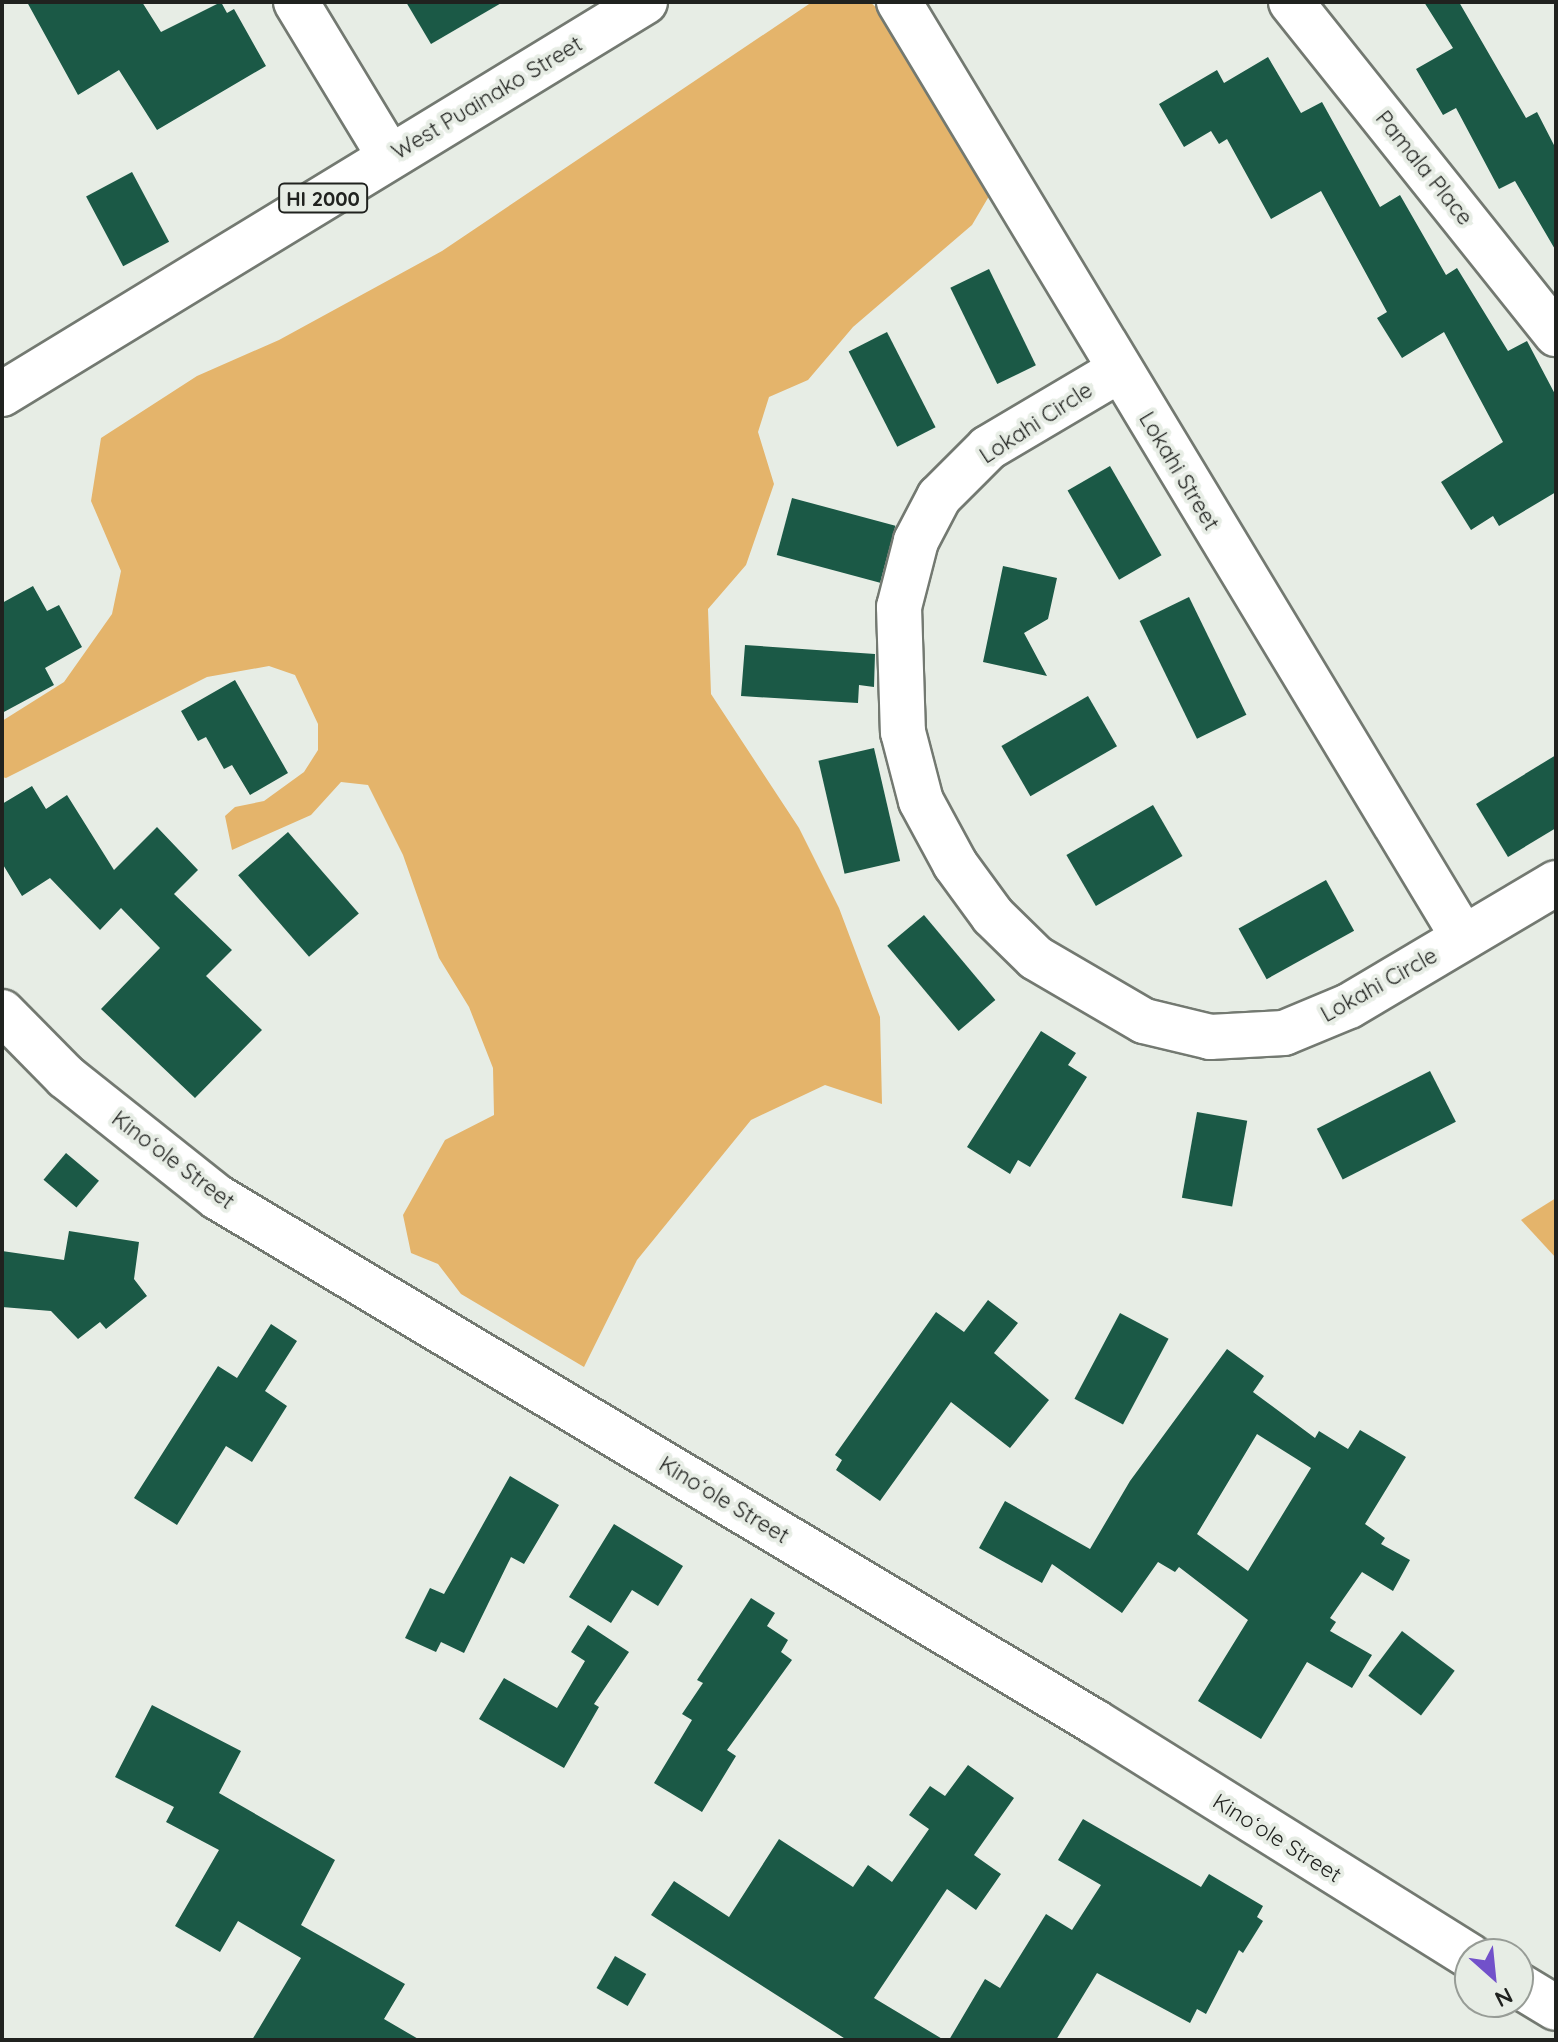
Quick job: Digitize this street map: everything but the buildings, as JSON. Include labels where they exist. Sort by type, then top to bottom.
[{"type":"main road","points":[[296,2],[390,157]]},
{"type":"main road","name":"West Puainako Street","points":[[2,394],[645,2]]},
{"type":"main road","name":"Lokahi Street","points":[[899,2],[1118,371],[1463,937]]},
{"type":"main road","name":"Pamala Place","points":[[1291,2],[1556,334]]},
{"type":"main road","name":"Lokahi Circle","points":[[1118,371],[988,448],[939,497],[916,541],[899,607],[903,732],[921,801],[955,864],[993,916],[1036,958],[1144,1021],[1210,1037],[1284,1033],[1349,1006],[1556,883]]},
{"type":"main road","name":"Kinoʻole Street","points":[[2,1012],[66,1077],[217,1197],[1095,1722],[1454,1946]]},
{"type":"main road","points":[[1534,1995],[1556,2008]]},
{"type":"shaded area","points":[[812,2],[870,2],[878,9],[995,186],[972,225],[853,327],[808,380],[769,397],[758,432],[774,484],[746,565],[708,609],[711,694],[799,828],[839,908],[880,1017],[882,1104],[825,1085],[751,1120],[637,1260],[584,1367],[461,1294],[438,1264],[411,1253],[403,1215],[445,1140],[494,1115],[493,1068],[469,1007],[439,958],[403,855],[368,785],[341,782],[311,815],[232,850],[225,816],[235,807],[264,801],[304,772],[318,750],[318,724],[295,675],[269,666],[207,677],[6,778],[2,777],[2,721],[64,682],[112,614],[121,571],[91,501],[101,438],[197,376],[279,340],[442,251]]},
{"type":"shaded area","points":[[1556,1198],[1556,1258],[1521,1220]]}]
